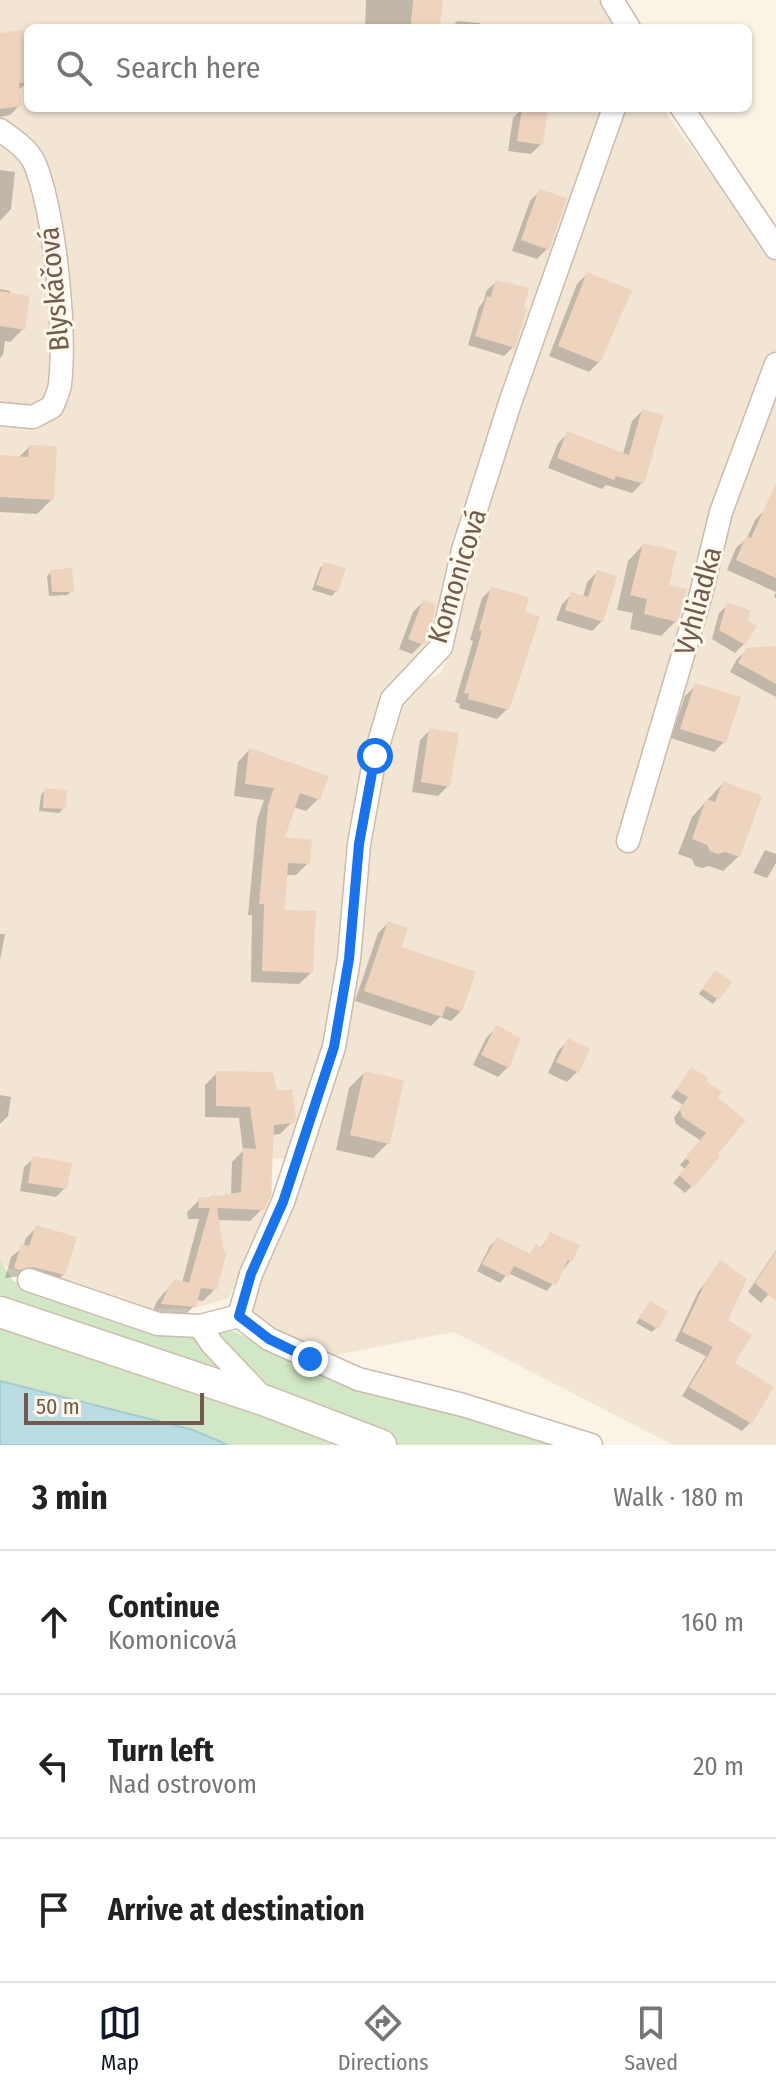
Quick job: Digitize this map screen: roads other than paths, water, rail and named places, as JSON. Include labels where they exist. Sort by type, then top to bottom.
[{"type":"street","points":[[612,0],[627,24]]},
{"type":"street","name":"Komonicová","points":[[239,1316],[251,1274],[283,1202],[334,1047],[349,959],[359,844],[375,756],[392,699],[441,647],[463,550],[510,403],[613,112]]},
{"type":"street","points":[[685,112],[776,248]]},
{"type":"street","name":"Blyskáčová","points":[[0,130],[18,143],[34,162],[51,226],[60,331],[60,386],[52,407],[33,417],[0,414]]},
{"type":"street","name":"Vyhliadka","points":[[628,841],[701,594],[721,512],[776,364]]},
{"type":"street","points":[[29,1280],[158,1324],[200,1326],[239,1316],[269,1339],[358,1379],[463,1405],[591,1445]]},
{"type":"street","points":[[0,1312],[266,1401],[381,1445]]},
{"type":"street","points":[[200,1326],[212,1344],[266,1401]]},
{"type":"water","points":[[0,1381],[193,1430],[228,1445],[0,1445]]}]
